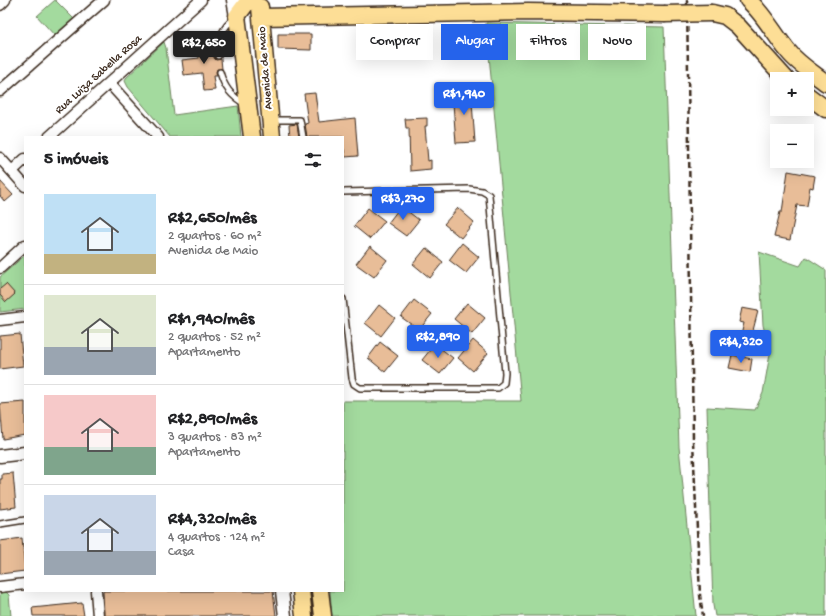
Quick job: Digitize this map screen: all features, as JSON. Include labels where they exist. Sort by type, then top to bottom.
[{"type":"main road","name":"Avenida de Maio","points":[[234,0],[252,136]]},
{"type":"main road","points":[[237,16],[246,4],[253,0]]},
{"type":"main road","name":"Avenida de Maio","points":[[259,0],[272,136]]},
{"type":"main road","points":[[748,0],[758,9],[788,51],[798,62],[826,83]]},
{"type":"main road","points":[[261,17],[497,6],[528,6],[664,14],[712,13],[725,16],[738,26],[780,72]]},
{"type":"main road","points":[[814,100],[826,109]]},
{"type":"main road","points":[[249,110],[270,115]]},
{"type":"main road","points":[[301,592],[304,616]]},
{"type":"main road","points":[[320,592],[323,616]]},
{"type":"street","points":[[0,91],[104,0]]},
{"type":"street","name":"Rua Luiza Sabella Rosa","points":[[50,136],[201,0]]},
{"type":"street","points":[[109,83],[154,135]]},
{"type":"street","points":[[0,158],[24,185]]},
{"type":"street","points":[[12,171],[24,160]]},
{"type":"street","points":[[0,268],[24,246]]},
{"type":"street","points":[[0,320],[24,317]]},
{"type":"street","points":[[0,456],[24,453]]},
{"type":"street","points":[[0,587],[24,584]]},
{"type":"street","points":[[96,592],[98,616]]},
{"type":"street","points":[[282,592],[285,616]]},
{"type":"lane","points":[[218,56],[218,46],[223,30],[237,16]]},
{"type":"lane","points":[[220,72],[226,89],[249,110]]},
{"type":"lane","points":[[270,115],[300,120],[303,136]]},
{"type":"lane","points":[[344,192],[469,190],[482,191],[489,195],[505,373],[504,383],[498,388],[360,388],[354,384],[351,373],[344,308]]},
{"type":"lane","points":[[0,524],[24,520]]},
{"type":"green space","points":[[55,0],[74,19],[55,36],[37,16]]},
{"type":"green space","points":[[486,23],[530,24],[516,24],[516,60],[580,60],[580,25],[588,25],[588,60],[646,60],[646,27],[664,27],[679,447],[696,616],[332,616],[330,592],[344,592],[344,401],[521,401],[489,60],[508,60],[508,24]]},
{"type":"green space","points":[[164,42],[174,115],[238,106],[241,136],[169,136],[128,87],[125,81],[126,78]]},
{"type":"green space","points":[[759,252],[800,266],[806,257],[826,270],[826,616],[715,616],[713,605],[707,407],[755,410],[763,393],[770,354],[763,325]]},
{"type":"green space","points":[[24,256],[24,309],[0,312],[0,277]]},
{"type":"green space","points":[[0,592],[6,592],[9,595],[11,616],[0,616]]},
{"type":"building","points":[[278,34],[311,34],[311,50],[278,49]]},
{"type":"building","points":[[209,39],[210,53],[214,52],[214,58],[216,60],[221,59],[222,69],[217,69],[217,76],[213,76],[215,90],[204,91],[202,73],[184,75],[182,60],[199,58],[197,40]]},
{"type":"building","points":[[471,89],[475,142],[456,143],[452,90]]},
{"type":"building","points":[[315,93],[319,122],[355,118],[358,156],[345,157],[344,136],[307,136],[305,124],[308,123],[304,94]]},
{"type":"building","points":[[427,118],[427,126],[425,126],[428,161],[431,160],[431,169],[410,171],[409,128],[406,128],[405,119]]},
{"type":"building","points":[[297,124],[299,136],[290,136],[289,125]]},
{"type":"building","points":[[788,171],[815,176],[813,188],[810,187],[807,206],[797,205],[790,240],[774,237],[780,212],[782,212]]},
{"type":"building","points":[[0,181],[13,195],[5,202],[0,196]]},
{"type":"building","points":[[401,206],[419,220],[406,236],[388,223]]},
{"type":"building","points":[[368,208],[385,221],[370,239],[354,226]]},
{"type":"building","points":[[458,208],[474,222],[461,238],[444,224]]},
{"type":"building","points":[[462,243],[479,257],[466,273],[449,260]]},
{"type":"building","points":[[370,246],[387,260],[374,277],[356,264]]},
{"type":"building","points":[[426,248],[443,262],[430,278],[413,264]]},
{"type":"building","points":[[6,284],[15,294],[6,302],[0,295],[0,289]]},
{"type":"building","points":[[414,300],[432,314],[419,330],[401,317]]},
{"type":"building","points":[[467,303],[485,318],[472,334],[454,319]]},
{"type":"building","points":[[379,305],[395,318],[381,336],[365,323]]},
{"type":"building","points":[[742,308],[758,311],[750,342],[740,339],[744,323],[739,322]]},
{"type":"building","points":[[20,334],[23,366],[0,369],[0,336]]},
{"type":"building","points":[[473,340],[488,353],[473,371],[458,358]]},
{"type":"building","points":[[380,342],[398,356],[385,372],[368,358]]},
{"type":"building","points":[[435,344],[453,358],[440,374],[422,360]]},
{"type":"building","points":[[732,355],[752,359],[750,372],[729,368]]},
{"type":"building","points":[[24,402],[24,435],[3,439],[0,404]]},
{"type":"building","points":[[13,473],[16,507],[0,509],[0,479],[2,479],[2,474]]},
{"type":"building","points":[[22,538],[24,571],[0,574],[0,541]]},
{"type":"building","points":[[103,592],[273,592],[276,616],[104,616]]},
{"type":"building","points":[[82,603],[84,616],[33,616],[32,608]]},
{"type":"railway","points":[[687,0],[693,441],[700,595],[703,616]]}]
